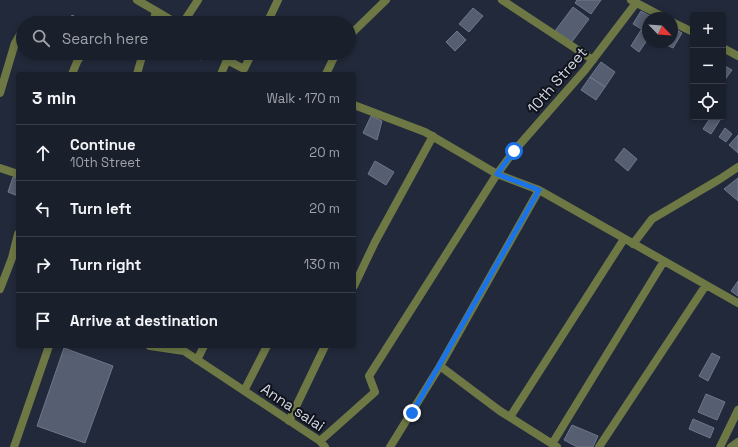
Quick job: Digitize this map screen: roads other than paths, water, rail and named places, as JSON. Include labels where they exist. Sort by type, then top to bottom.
[{"type":"street","points":[[137,0],[164,16]]},
{"type":"street","points":[[188,16],[198,0]]},
{"type":"street","points":[[270,16],[278,0]]},
{"type":"street","points":[[356,29],[386,0]]},
{"type":"street","points":[[502,0],[593,60]]},
{"type":"street","points":[[633,2],[653,12]]},
{"type":"street","name":"10th Street","points":[[322,444],[375,392],[369,376],[497,174],[514,151],[593,60],[633,2]]},
{"type":"street","points":[[155,16],[156,11]]},
{"type":"street","points":[[678,25],[690,31]]},
{"type":"street","points":[[0,93],[16,41]]},
{"type":"street","points":[[726,50],[738,56]]},
{"type":"street","points":[[73,72],[78,60]]},
{"type":"street","points":[[138,72],[141,60]]},
{"type":"street","points":[[222,72],[227,60],[244,69],[248,60]]},
{"type":"street","points":[[327,72],[333,60]]},
{"type":"street","points":[[356,106],[433,136],[497,174],[539,190],[738,303]]},
{"type":"street","points":[[356,282],[375,242],[433,136]]},
{"type":"street","points":[[633,244],[652,218],[738,167]]},
{"type":"street","points":[[0,168],[16,173]]},
{"type":"street","points":[[390,447],[440,366],[539,190]]},
{"type":"street","points":[[510,417],[624,239]]},
{"type":"street","points":[[0,289],[12,258],[16,242]]},
{"type":"street","points":[[440,366],[510,417],[554,445],[664,261]]},
{"type":"street","points":[[600,447],[706,285]]},
{"type":"street","points":[[14,447],[48,348]]},
{"type":"street","name":"Anna salai","points":[[164,348],[184,351],[322,444]]},
{"type":"street","points":[[197,360],[203,348]]},
{"type":"street","points":[[244,391],[266,348]]},
{"type":"street","points":[[289,421],[324,348]]},
{"type":"street","points":[[720,447],[738,410]]},
{"type":"street","points":[[731,447],[738,442]]}]
